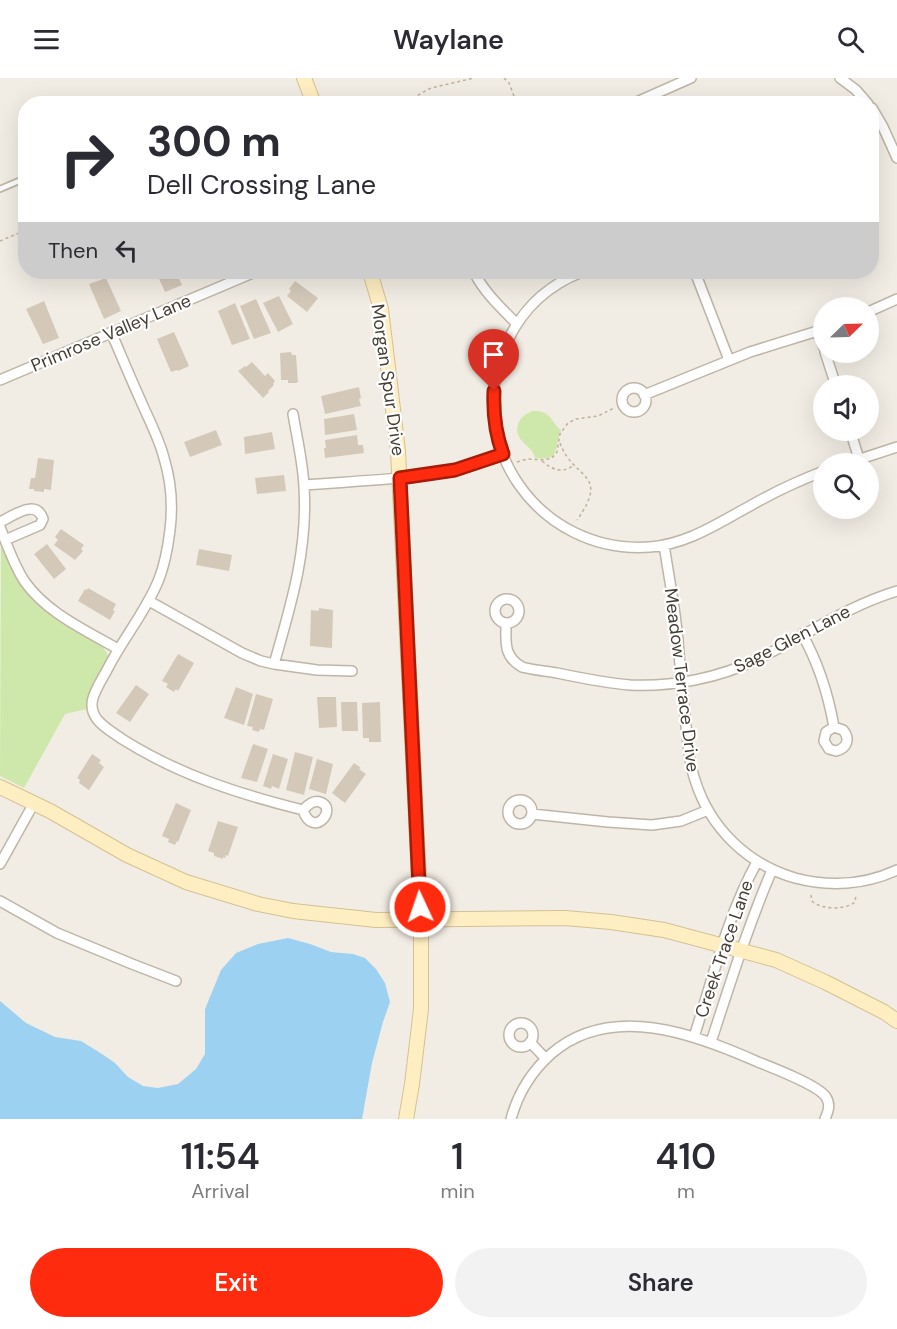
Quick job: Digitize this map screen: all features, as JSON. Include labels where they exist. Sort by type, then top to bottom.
[{"type":"main road","points":[[304,78],[311,96]]},
{"type":"main road","name":"Morgan Spur Drive","points":[[372,279],[381,309],[400,478],[421,920],[420,1009],[414,1072],[406,1119]]},
{"type":"main road","points":[[0,787],[127,855],[186,882],[258,904],[376,920],[565,918],[664,930],[776,960],[825,982],[897,1021]]},
{"type":"street","points":[[650,96],[691,78]]},
{"type":"street","points":[[840,78],[861,96]]},
{"type":"street","points":[[879,120],[897,158]]},
{"type":"street","name":"Primrose Valley Lane","points":[[0,380],[238,279]]},
{"type":"street","points":[[478,279],[501,309],[516,322]]},
{"type":"street","points":[[564,279],[546,291],[516,322],[502,354],[495,381],[494,420],[503,454],[512,473],[528,496],[545,514],[581,537],[606,544],[642,548],[664,545],[682,541],[700,533],[781,489],[813,476]]},
{"type":"street","points":[[698,279],[729,360]]},
{"type":"street","points":[[879,307],[897,299]]},
{"type":"street","points":[[111,332],[164,457],[170,484],[171,503],[169,539],[159,579],[149,601],[118,649],[94,693],[92,711],[96,720],[130,744],[185,773],[248,796],[303,810]]},
{"type":"street","points":[[644,395],[750,352],[813,332]]},
{"type":"street","points":[[274,664],[300,567],[304,532],[304,485],[293,414]]},
{"type":"street","points":[[878,453],[897,447]]},
{"type":"street","points":[[304,485],[400,478],[455,470],[503,454]]},
{"type":"street","points":[[0,522],[29,509],[36,509],[41,513],[43,519],[40,525],[5,540]]},
{"type":"street","points":[[0,527],[24,581],[40,600],[57,613],[118,649]]},
{"type":"street","name":"Meadow Terrace Drive","points":[[664,545],[676,622],[692,769],[698,790],[716,822],[729,839],[757,862],[772,870],[808,881],[836,884],[871,879],[897,870]]},
{"type":"street","name":"Sage Glen Lane","points":[[506,623],[508,653],[513,662],[524,668],[630,685],[662,684],[715,675],[745,665],[847,610],[897,591]]},
{"type":"street","points":[[149,601],[242,653],[274,664],[317,670],[352,671]]},
{"type":"street","points":[[802,634],[816,660],[825,684],[834,727]]},
{"type":"street","points":[[0,864],[33,803]]},
{"type":"street","points":[[532,814],[652,825],[681,821],[708,810]]},
{"type":"street","name":"Creek Trace Lane","points":[[694,1037],[739,899],[757,862]]},
{"type":"street","name":"Creek Trace Lane","points":[[711,1042],[741,950],[772,870]]},
{"type":"street","points":[[0,901],[57,933],[176,981]]},
{"type":"street","points":[[511,1119],[522,1090],[534,1072],[564,1044],[608,1028],[628,1025],[644,1026],[711,1042],[814,1087],[827,1099],[829,1109],[825,1119]]},
{"type":"street","points":[[530,1042],[546,1059]]},
{"type":"lane","points":[[0,189],[18,181]]},
{"type":"path","points":[[416,96],[431,88],[474,78]]},
{"type":"path","points":[[504,78],[514,96]]},
{"type":"path","points":[[0,241],[18,233]]},
{"type":"path","points":[[514,463],[526,459],[547,460],[557,452],[562,431],[570,421],[598,416],[614,408]]},
{"type":"path","points":[[559,443],[567,457],[586,476],[591,490],[587,505],[576,520]]},
{"type":"path","points":[[541,460],[556,470],[568,469],[575,465]]},
{"type":"path","points":[[811,895],[812,901],[823,907],[852,905],[856,895]]},
{"type":"green space","points":[[533,411],[547,414],[561,430],[555,452],[549,458],[535,458],[518,435],[519,421]]},
{"type":"green space","points":[[1,543],[23,588],[34,600],[58,621],[103,647],[108,655],[108,660],[91,689],[87,709],[65,714],[24,788],[0,776]]},
{"type":"water","points":[[288,938],[331,952],[353,954],[365,958],[385,983],[390,1002],[372,1063],[362,1119],[0,1119],[0,1001],[26,1023],[55,1037],[81,1041],[115,1063],[128,1077],[143,1086],[158,1088],[178,1084],[196,1069],[205,1054],[205,1009],[221,970],[236,953],[258,944]]},
{"type":"building","points":[[106,279],[121,311],[104,319],[89,284]]},
{"type":"building","points":[[159,279],[179,279],[182,285],[165,292]]},
{"type":"building","points":[[295,281],[318,298],[307,312],[287,296]]},
{"type":"building","points":[[279,296],[293,324],[278,332],[263,303]]},
{"type":"building","points":[[256,299],[271,333],[254,339],[240,306]]},
{"type":"building","points":[[44,301],[59,338],[43,344],[26,309]]},
{"type":"building","points":[[235,303],[250,339],[232,345],[218,311]]},
{"type":"building","points":[[174,332],[189,366],[171,372],[157,339]]},
{"type":"building","points":[[291,352],[292,355],[296,355],[298,382],[296,383],[281,380],[280,353]]},
{"type":"building","points":[[252,362],[265,376],[268,373],[275,381],[263,398],[238,371]]},
{"type":"building","points":[[359,387],[361,406],[325,414],[321,396]]},
{"type":"building","points":[[354,414],[357,430],[325,435],[324,419]]},
{"type":"building","points":[[216,430],[222,445],[190,457],[184,442]]},
{"type":"building","points":[[272,432],[275,449],[245,454],[244,437]]},
{"type":"building","points":[[357,435],[358,445],[363,445],[364,453],[325,458],[325,440]]},
{"type":"building","points":[[38,458],[54,460],[51,490],[44,489],[44,492],[29,489],[31,478],[35,478]]},
{"type":"building","points":[[284,475],[286,491],[257,494],[255,478]]},
{"type":"building","points":[[61,529],[84,545],[81,549],[83,551],[75,560],[54,545],[58,540],[55,537]]},
{"type":"building","points":[[47,544],[66,569],[54,579],[34,554]]},
{"type":"building","points":[[199,549],[232,555],[229,571],[196,565]]},
{"type":"building","points":[[88,588],[116,604],[110,620],[78,601]]},
{"type":"building","points":[[319,608],[333,610],[332,648],[310,646],[311,610],[319,611]]},
{"type":"building","points":[[178,654],[194,663],[178,691],[176,689],[174,692],[166,687],[168,684],[162,681]]},
{"type":"building","points":[[136,685],[149,694],[130,722],[116,713]]},
{"type":"building","points":[[236,687],[253,694],[244,725],[224,718]]},
{"type":"building","points":[[256,694],[273,699],[264,730],[260,729],[259,732],[247,726]]},
{"type":"building","points":[[317,697],[336,697],[337,727],[319,728]]},
{"type":"building","points":[[341,702],[357,702],[358,731],[342,731]]},
{"type":"building","points":[[380,702],[381,742],[369,742],[369,738],[363,738],[362,703]]},
{"type":"building","points":[[253,744],[268,749],[257,782],[241,778]]},
{"type":"building","points":[[295,752],[313,757],[304,795],[286,790]]},
{"type":"building","points":[[92,754],[101,760],[99,763],[104,767],[89,790],[79,783],[80,780],[77,778]]},
{"type":"building","points":[[273,754],[288,759],[279,789],[263,786]]},
{"type":"building","points":[[317,759],[333,764],[326,794],[309,789]]},
{"type":"building","points":[[354,763],[366,774],[345,803],[332,793]]},
{"type":"building","points":[[176,803],[191,810],[175,845],[162,836]]},
{"type":"building","points":[[218,821],[238,827],[228,856],[226,855],[223,859],[208,851]]},
{"type":"route","points":[[420,907],[400,478],[455,470],[503,454],[494,420],[494,391]]}]
